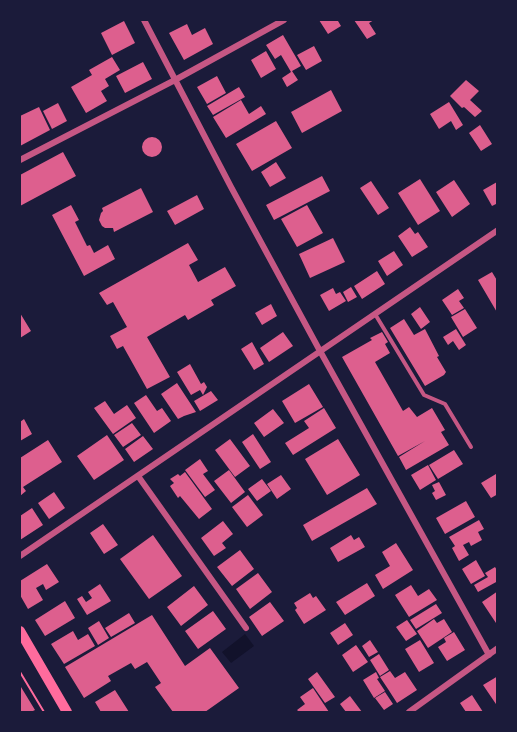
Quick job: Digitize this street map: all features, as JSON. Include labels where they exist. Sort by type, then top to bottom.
[{"type":"main road","points":[[20,631],[67,712]]},
{"type":"street","points":[[144,20],[320,351],[489,655]]},
{"type":"street","points":[[20,160],[175,80],[284,20]]},
{"type":"street","points":[[20,556],[498,230]]},
{"type":"street","points":[[138,476],[246,628]]},
{"type":"street","points":[[409,712],[498,648]]},
{"type":"lane","points":[[375,314],[424,395],[445,404],[471,447]]},
{"type":"path","points":[[20,672],[44,712]]},
{"type":"shaded area","points":[[245,634],[254,646],[231,663],[222,652]]},
{"type":"building","points":[[319,20],[341,20],[338,21],[341,26],[328,34]]},
{"type":"building","points":[[354,20],[374,20],[369,23],[376,34],[367,39]]},
{"type":"building","points":[[124,21],[135,43],[112,55],[101,33]]},
{"type":"building","points":[[187,24],[192,35],[205,28],[213,44],[184,60],[169,33]]},
{"type":"building","points":[[283,35],[301,66],[292,71],[298,80],[287,87],[282,78],[291,72],[281,55],[275,59],[266,45]]},
{"type":"building","points":[[314,46],[322,61],[306,70],[297,55]]},
{"type":"building","points":[[266,51],[276,69],[261,78],[251,60]]},
{"type":"building","points":[[112,57],[120,70],[105,79],[109,86],[101,91],[107,101],[86,113],[71,87],[92,75],[89,70]]},
{"type":"building","points":[[143,62],[152,79],[125,93],[116,76]]},
{"type":"building","points":[[217,76],[226,93],[207,104],[197,87]]},
{"type":"building","points":[[466,80],[479,91],[470,100],[482,111],[475,117],[450,96]]},
{"type":"building","points":[[239,87],[245,97],[213,115],[207,106]]},
{"type":"building","points":[[331,90],[342,111],[302,133],[291,112]]},
{"type":"building","points":[[241,100],[249,114],[261,106],[266,114],[226,138],[213,117]]},
{"type":"building","points":[[449,102],[463,125],[456,130],[451,121],[439,129],[430,114]]},
{"type":"building","points":[[58,103],[67,121],[52,129],[43,111]]},
{"type":"building","points":[[39,107],[50,130],[20,146],[20,116]]},
{"type":"building","points":[[276,121],[292,148],[252,171],[236,144]]},
{"type":"building","points":[[480,125],[492,144],[481,151],[469,133]]},
{"type":"building","points":[[152,137],[159,140],[162,147],[159,154],[152,157],[145,154],[142,147],[145,140]]},
{"type":"building","points":[[63,152],[76,176],[20,206],[20,175]]},
{"type":"building","points":[[276,162],[286,178],[270,187],[261,172]]},
{"type":"building","points":[[322,176],[330,191],[274,220],[266,205]]},
{"type":"building","points":[[420,179],[440,211],[418,225],[398,193]]},
{"type":"building","points":[[454,180],[470,204],[452,217],[436,192]]},
{"type":"building","points":[[371,181],[389,208],[378,215],[360,188]]},
{"type":"building","points":[[497,182],[498,203],[492,206],[483,190]]},
{"type":"building","points":[[141,188],[153,212],[114,232],[113,228],[102,226],[99,220],[102,208]]},
{"type":"building","points":[[197,195],[204,209],[175,225],[167,211]]},
{"type":"building","points":[[71,205],[79,220],[75,222],[87,246],[90,245],[94,253],[108,245],[115,259],[84,276],[52,215]]},
{"type":"building","points":[[307,205],[323,233],[297,247],[281,219]]},
{"type":"building","points":[[410,227],[415,234],[418,232],[428,247],[412,257],[398,236]]},
{"type":"building","points":[[333,238],[345,262],[310,278],[299,254]]},
{"type":"building","points":[[188,243],[198,260],[189,265],[198,282],[225,267],[236,286],[211,300],[214,305],[188,320],[185,315],[147,337],[170,377],[147,389],[123,346],[117,349],[110,336],[127,327],[113,302],[107,305],[99,293]]},
{"type":"building","points":[[394,251],[403,265],[387,276],[378,261]]},
{"type":"building","points":[[377,271],[385,284],[362,299],[354,286]]},
{"type":"building","points":[[492,272],[498,282],[498,314],[478,280]]},
{"type":"building","points":[[351,287],[357,297],[348,302],[343,292]]},
{"type":"building","points":[[333,288],[336,294],[340,292],[346,301],[329,311],[320,295]]},
{"type":"building","points":[[458,289],[464,298],[459,301],[464,308],[452,315],[442,300]]},
{"type":"building","points":[[271,304],[277,316],[262,325],[255,313]]},
{"type":"building","points":[[420,307],[430,322],[421,329],[411,314]]},
{"type":"building","points":[[465,309],[477,328],[463,337],[451,317]]},
{"type":"building","points":[[20,313],[31,331],[20,338]]},
{"type":"building","points":[[404,319],[414,335],[425,329],[446,372],[425,386],[390,328]]},
{"type":"building","points":[[456,329],[466,345],[459,350],[453,341],[448,345],[443,337]]},
{"type":"building","points":[[283,332],[293,346],[269,362],[260,348]]},
{"type":"building","points":[[382,332],[388,342],[385,344],[390,353],[375,362],[403,411],[409,407],[417,417],[432,408],[445,430],[441,432],[449,445],[406,470],[399,457],[425,441],[398,456],[342,357]]},
{"type":"building","points":[[252,342],[264,364],[254,370],[241,349]]},
{"type":"building","points":[[190,364],[201,384],[204,382],[207,387],[203,395],[200,390],[191,395],[177,372]]},
{"type":"building","points":[[177,383],[196,412],[178,419],[161,394]]},
{"type":"building","points":[[309,384],[323,407],[295,423],[282,401]]},
{"type":"building","points":[[211,391],[218,400],[200,411],[194,401]]},
{"type":"building","points":[[146,395],[157,411],[162,408],[171,421],[154,433],[134,403]]},
{"type":"building","points":[[105,401],[114,414],[127,405],[136,418],[113,434],[94,408]]},
{"type":"building","points":[[324,408],[336,428],[293,455],[285,443],[309,428],[304,421]]},
{"type":"building","points":[[273,409],[284,423],[264,437],[254,423]]},
{"type":"building","points":[[24,419],[32,434],[20,441],[20,422]]},
{"type":"building","points":[[132,423],[141,435],[123,447],[114,435]]},
{"type":"building","points":[[253,434],[271,462],[260,469],[242,442]]},
{"type":"building","points":[[107,435],[124,460],[94,480],[77,456]]},
{"type":"building","points":[[143,436],[153,449],[134,462],[125,449]]},
{"type":"building","points":[[230,439],[250,466],[235,477],[215,450]]},
{"type":"building","points":[[338,439],[360,475],[327,495],[305,459]]},
{"type":"building","points":[[48,440],[62,462],[23,487],[26,491],[20,496],[20,458]]},
{"type":"building","points":[[454,450],[463,464],[438,479],[429,465]]},
{"type":"building","points":[[200,459],[208,471],[203,474],[215,490],[205,497],[185,470]]},
{"type":"building","points":[[428,465],[436,480],[420,490],[411,475]]},
{"type":"building","points":[[229,470],[245,492],[231,503],[214,481]]},
{"type":"building","points":[[185,472],[212,509],[199,519],[180,496],[178,498],[170,486],[174,483],[170,479]]},
{"type":"building","points":[[496,474],[498,494],[491,498],[481,483]]},
{"type":"building","points":[[281,475],[291,489],[277,499],[267,484]]},
{"type":"building","points":[[262,479],[271,491],[257,501],[248,489]]},
{"type":"building","points":[[439,482],[446,495],[436,500],[432,493],[435,491],[432,485]]},
{"type":"building","points":[[367,488],[377,504],[312,541],[303,525]]},
{"type":"building","points":[[54,492],[65,508],[49,519],[38,503]]},
{"type":"building","points":[[248,495],[263,515],[247,527],[232,507]]},
{"type":"building","points":[[466,501],[475,517],[445,534],[436,518]]},
{"type":"building","points":[[32,508],[43,525],[20,540],[20,516]]},
{"type":"building","points":[[479,520],[484,529],[478,532],[482,540],[471,546],[469,542],[463,545],[469,555],[459,561],[452,548],[455,546],[449,537]]},
{"type":"building","points":[[223,521],[233,534],[222,543],[226,548],[214,556],[201,538]]},
{"type":"building","points":[[103,524],[118,545],[104,554],[90,533]]},
{"type":"building","points":[[153,535],[182,576],[149,599],[120,559]]},
{"type":"building","points":[[351,535],[354,540],[359,537],[365,547],[338,562],[330,548]]},
{"type":"building","points":[[396,543],[413,570],[383,589],[375,575],[390,566],[382,552]]},
{"type":"building","points":[[240,550],[254,569],[232,586],[217,567]]},
{"type":"building","points":[[476,560],[485,576],[471,584],[462,569]]},
{"type":"building","points":[[47,564],[59,582],[46,590],[43,584],[36,588],[43,600],[28,609],[20,595],[20,581]]},
{"type":"building","points":[[495,567],[498,572],[498,581],[478,592],[474,585],[488,577],[485,573]]},
{"type":"building","points":[[258,573],[272,592],[250,609],[236,589]]},
{"type":"building","points":[[367,583],[375,596],[345,615],[336,602]]},
{"type":"building","points":[[100,584],[111,601],[87,615],[77,599],[82,596],[86,602],[92,598],[88,592]]},
{"type":"building","points":[[411,585],[418,596],[429,589],[437,600],[409,617],[395,595]]},
{"type":"building","points":[[194,586],[208,605],[181,626],[167,607]]},
{"type":"building","points":[[498,591],[498,626],[482,602]]},
{"type":"building","points":[[310,593],[313,598],[316,596],[326,610],[304,624],[295,610],[297,608],[294,603]]},
{"type":"building","points":[[65,601],[75,618],[45,636],[35,620]]},
{"type":"building","points":[[270,602],[284,621],[262,636],[249,617]]},
{"type":"building","points":[[436,604],[442,613],[416,629],[410,620]]},
{"type":"building","points":[[213,611],[226,629],[198,649],[185,631]]},
{"type":"building","points":[[129,613],[135,623],[111,637],[105,628]]},
{"type":"building","points":[[152,615],[185,666],[210,648],[239,688],[205,712],[173,712],[155,687],[161,683],[147,662],[135,669],[131,663],[108,676],[111,681],[84,698],[65,667]]},
{"type":"building","points":[[434,619],[437,623],[444,619],[452,632],[428,648],[417,631]]},
{"type":"building","points":[[407,620],[417,634],[406,641],[396,627]]},
{"type":"building","points":[[99,621],[109,638],[98,645],[88,628]]},
{"type":"building","points":[[345,623],[353,635],[338,645],[330,633]]},
{"type":"building","points":[[73,631],[78,640],[88,634],[95,646],[64,664],[51,644]]},
{"type":"building","points":[[454,632],[465,650],[447,661],[438,647],[446,642],[444,638]]},
{"type":"building","points":[[370,640],[378,652],[369,657],[362,646]]},
{"type":"building","points":[[420,640],[434,663],[419,672],[405,649]]},
{"type":"building","points":[[356,645],[368,662],[353,672],[342,655]]},
{"type":"building","points":[[379,654],[389,670],[380,676],[370,660]]},
{"type":"building","points":[[390,671],[395,678],[405,672],[417,690],[397,703],[380,677]]},
{"type":"building","points":[[317,672],[335,697],[325,703],[308,679]]},
{"type":"building","points":[[376,672],[379,678],[377,679],[385,691],[374,698],[363,680]]},
{"type":"building","points":[[498,676],[498,707],[483,685]]},
{"type":"building","points":[[21,687],[35,710],[31,712],[20,712]]},
{"type":"building","points":[[313,688],[329,712],[299,712],[297,710],[305,704],[300,697]]},
{"type":"building","points":[[115,690],[129,712],[101,712],[95,702]]},
{"type":"building","points":[[385,692],[393,704],[384,710],[375,698]]},
{"type":"building","points":[[472,695],[483,712],[466,712],[460,703]]},
{"type":"building","points":[[350,696],[362,712],[346,712],[340,704]]}]
